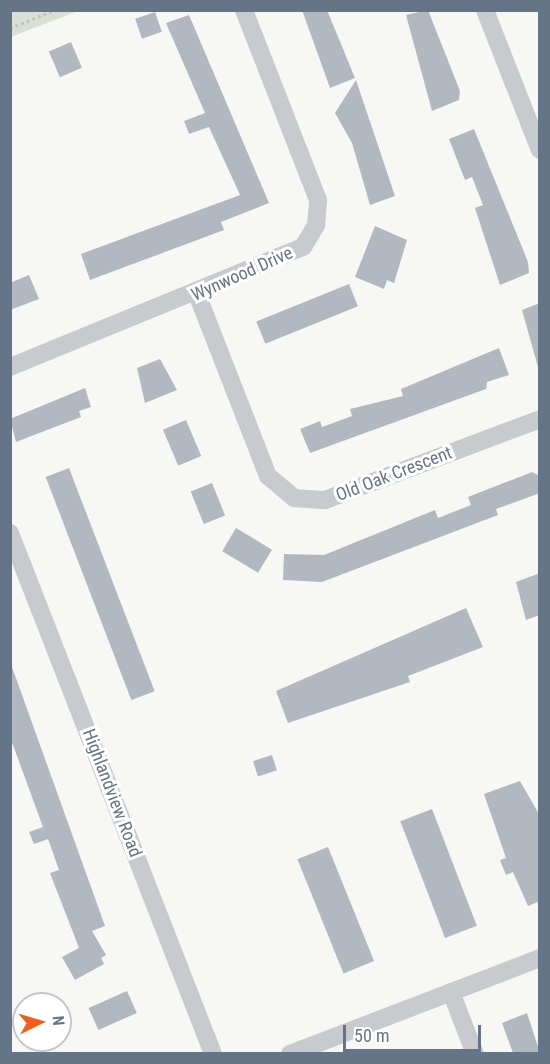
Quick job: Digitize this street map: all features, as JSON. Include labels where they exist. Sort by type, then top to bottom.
[{"type":"street","name":"Wynwood Drive","points":[[10,367],[197,294],[303,247],[316,225],[318,200],[244,10]]},
{"type":"street","points":[[485,10],[540,150]]},
{"type":"street","name":"Old Oak Crescent","points":[[197,294],[267,476],[294,498],[325,500],[540,419]]},
{"type":"street","name":"Highlandview Road","points":[[10,533],[213,1053]]},
{"type":"street","points":[[290,1053],[540,958]]},
{"type":"street","points":[[451,992],[475,1053]]},
{"type":"path","points":[[10,28],[55,10]]},
{"type":"shaded area","points":[[11,10],[78,10],[78,11],[11,37]]},
{"type":"building","points":[[302,10],[327,10],[355,78],[330,88]]},
{"type":"building","points":[[428,10],[460,91],[459,100],[432,111],[406,15]]},
{"type":"building","points":[[155,12],[162,32],[142,39],[135,19]]},
{"type":"building","points":[[189,15],[269,203],[221,222],[224,230],[90,280],[81,254],[240,195],[209,127],[189,134],[184,121],[205,113],[166,23]]},
{"type":"building","points":[[71,42],[82,68],[60,77],[49,51]]},
{"type":"building","points":[[356,80],[395,196],[370,205],[352,143],[335,113]]},
{"type":"building","points":[[474,129],[528,262],[529,273],[500,285],[475,208],[483,205],[472,177],[465,180],[449,139]]},
{"type":"building","points":[[375,226],[407,240],[394,283],[387,280],[384,289],[355,277]]},
{"type":"building","points":[[29,275],[39,299],[10,310],[10,283]]},
{"type":"building","points":[[349,284],[358,306],[265,344],[256,321]]},
{"type":"building","points":[[540,303],[540,367],[538,367],[522,310]]},
{"type":"building","points":[[499,348],[509,375],[487,382],[486,389],[310,453],[300,429],[320,421],[322,427],[352,416],[350,409],[403,396],[401,389]]},
{"type":"building","points":[[160,359],[177,390],[145,403],[137,368]]},
{"type":"building","points":[[85,388],[91,407],[79,411],[81,417],[16,442],[10,419]]},
{"type":"building","points":[[186,420],[201,456],[178,466],[163,430]]},
{"type":"building","points":[[69,468],[155,691],[131,700],[46,477]]},
{"type":"building","points":[[532,472],[540,476],[540,493],[496,509],[498,515],[322,582],[283,580],[284,554],[324,555],[435,510],[438,518],[471,505],[468,497]]},
{"type":"building","points":[[212,483],[225,515],[204,524],[191,492]]},
{"type":"building","points":[[236,528],[272,550],[258,573],[222,551]]},
{"type":"building","points":[[540,573],[540,615],[526,620],[516,582]]},
{"type":"building","points":[[466,608],[483,647],[408,676],[410,682],[288,723],[276,691]]},
{"type":"building","points":[[12,667],[105,926],[92,931],[106,955],[101,958],[104,964],[75,980],[62,957],[79,948],[50,873],[59,870],[48,839],[34,844],[29,832],[43,827],[10,737]]},
{"type":"building","points":[[272,755],[277,770],[258,776],[253,761]]},
{"type":"building","points":[[520,781],[540,816],[540,901],[528,906],[513,872],[506,875],[500,860],[506,858],[484,794]]},
{"type":"building","points":[[432,809],[477,926],[445,938],[400,821]]},
{"type":"building","points":[[328,847],[374,961],[343,973],[297,859]]},
{"type":"building","points":[[127,991],[137,1013],[98,1030],[89,1008]]},
{"type":"building","points":[[527,1013],[540,1053],[513,1053],[502,1023]]}]
